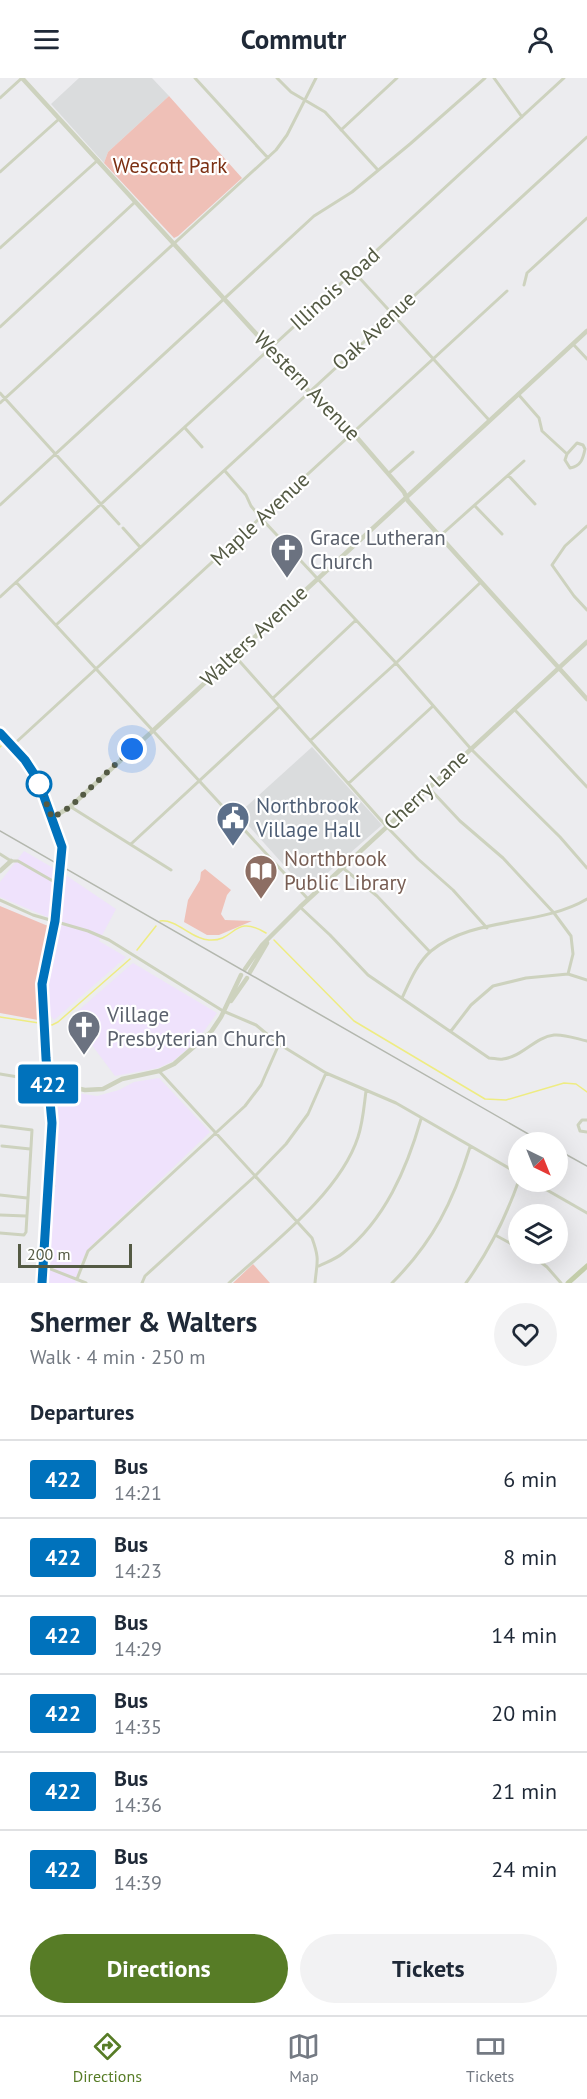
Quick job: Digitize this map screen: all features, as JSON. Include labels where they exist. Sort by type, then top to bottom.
[{"type":"main road","points":[[0,733],[25,760],[38,780],[62,847],[55,921],[42,984],[52,1123]]},
{"type":"main road","points":[[42,1283],[49,1194],[53,1186],[50,1177],[52,1092],[56,1088],[69,1086]]},
{"type":"main road","points":[[568,1283],[587,1266]]},
{"type":"street","points":[[0,98],[22,78]]},
{"type":"street","name":"Western Avenue","points":[[22,78],[308,392],[353,433],[389,474],[408,501],[587,699]]},
{"type":"street","points":[[195,78],[268,158]]},
{"type":"street","points":[[277,78],[287,89],[325,112],[377,170]]},
{"type":"street","points":[[0,403],[268,158],[283,142],[316,78]]},
{"type":"street","points":[[341,130],[397,78]]},
{"type":"street","points":[[0,505],[315,216],[352,192],[485,78]]},
{"type":"street","points":[[494,78],[522,117]]},
{"type":"street","name":"Illinois Road","points":[[0,597],[564,78]]},
{"type":"street","points":[[0,172],[60,118]]},
{"type":"street","name":"Oak Avenue","points":[[56,625],[587,137]]},
{"type":"street","points":[[0,249],[98,160]]},
{"type":"street","points":[[0,327],[134,203]]},
{"type":"street","points":[[524,285],[527,273],[587,218]]},
{"type":"street","points":[[354,272],[489,420]]},
{"type":"street","name":"Maple Avenue","points":[[12,746],[507,291]]},
{"type":"street","name":"Walters Avenue","points":[[52,818],[70,807],[587,331]]},
{"type":"street","points":[[573,344],[587,359]]},
{"type":"street","points":[[0,393],[119,524]]},
{"type":"street","points":[[518,394],[539,418],[542,431],[567,454]]},
{"type":"street","points":[[184,428],[202,447]]},
{"type":"street","points":[[577,443],[583,445],[585,449],[582,460],[574,467],[570,468],[567,465],[565,460],[567,454],[577,443]]},
{"type":"street","points":[[389,474],[413,452]]},
{"type":"street","points":[[440,536],[524,461]]},
{"type":"street","points":[[224,470],[246,495],[251,506],[261,518],[396,663],[471,749],[560,837],[587,868]]},
{"type":"street","points":[[508,475],[535,504]]},
{"type":"street","points":[[475,506],[502,534]]},
{"type":"street","points":[[587,526],[566,546],[552,565],[587,610]]},
{"type":"street","points":[[123,528],[140,547]]},
{"type":"street","points":[[16,582],[308,899]]},
{"type":"street","points":[[311,740],[481,582]]},
{"type":"street","points":[[273,698],[356,620]]},
{"type":"street","name":"Cherry Lane","points":[[244,969],[256,952],[308,899],[587,642]]},
{"type":"street","points":[[234,655],[387,827],[453,890],[487,928]]},
{"type":"street","points":[[349,783],[433,706]]},
{"type":"street","points":[[131,844],[279,707]]},
{"type":"street","points":[[514,709],[587,787]]},
{"type":"street","points":[[429,788],[460,821],[503,858],[554,913],[571,936],[573,954],[568,974]]},
{"type":"street","points":[[70,807],[171,870]]},
{"type":"street","points":[[0,854],[10,861],[18,861],[58,884]]},
{"type":"street","points":[[0,871],[10,861]]},
{"type":"street","points":[[342,867],[376,896],[430,952]]},
{"type":"street","points":[[402,998],[430,952],[456,936],[554,913],[574,907],[587,899]]},
{"type":"street","points":[[0,900],[33,915],[88,931],[129,951],[224,1011],[256,1026],[279,1044],[326,1073],[396,1103],[508,1168]]},
{"type":"street","points":[[300,907],[330,934],[368,975],[489,1058],[503,1059],[517,1054],[552,1035],[587,1041]]},
{"type":"street","name":"Cherry Lane","points":[[250,972],[268,940]]},
{"type":"street","points":[[451,1031],[481,994],[493,986],[526,978],[568,974],[587,980]]},
{"type":"street","points":[[0,1074],[86,1090],[103,1089],[122,1079],[159,1071],[174,1065],[211,1032],[227,1005],[238,992],[244,977]]},
{"type":"street","points":[[77,1280],[88,1251],[245,1106],[261,1085],[279,1044]]},
{"type":"street","points":[[159,1071],[312,1238],[319,1266],[315,1283]]},
{"type":"street","points":[[142,1283],[145,1276],[255,1176],[298,1130],[317,1096],[326,1073]]},
{"type":"street","points":[[229,1283],[335,1181],[358,1137],[366,1091]]},
{"type":"street","points":[[319,1266],[342,1255],[371,1225],[391,1196],[411,1154],[421,1119]]},
{"type":"street","points":[[587,1119],[582,1120],[578,1125],[580,1131],[587,1132]]},
{"type":"street","points":[[0,1233],[24,1235],[32,1130],[1,1126]]},
{"type":"street","points":[[2,1146],[30,1149]]},
{"type":"street","points":[[392,1283],[412,1263],[431,1238],[458,1184],[470,1147]]},
{"type":"street","points":[[466,1283],[496,1236],[515,1192]]},
{"type":"street","points":[[550,1192],[587,1213]]},
{"type":"street","points":[[0,1195],[27,1198]]},
{"type":"street","points":[[0,1215],[26,1216]]},
{"type":"street","points":[[496,1236],[508,1242]]},
{"type":"street","points":[[544,1264],[561,1283]]},
{"type":"street","points":[[43,1266],[86,1283]]},
{"type":"shaded area","points":[[79,78],[152,78],[169,96],[108,152],[104,163],[51,104]]},
{"type":"shaded area","points":[[312,747],[382,825],[307,891],[238,814]]},
{"type":"shaded area","points":[[24,851],[116,909],[99,941],[126,957],[54,1020],[47,1011],[48,965],[60,920],[0,897],[0,882]]},
{"type":"shaded area","points":[[133,963],[217,1013],[197,1041],[173,1061],[158,1068],[115,1076],[71,1017]]},
{"type":"shaded area","points":[[159,1078],[210,1132],[88,1249],[80,1264],[75,1283],[46,1283],[56,1157],[54,1091],[97,1096],[119,1090],[134,1082]]},
{"type":"green space","name":"Wescott Park","points":[[169,96],[242,178],[174,238],[104,163],[108,152]]},
{"type":"green space","points":[[205,869],[231,890],[221,914],[225,920],[252,921],[219,935],[207,935],[184,922],[188,900],[200,880],[201,872]]},
{"type":"green space","points":[[0,906],[48,926],[36,987],[38,1020],[0,1013]]},
{"type":"green space","points":[[253,1264],[270,1283],[233,1283]]},
{"type":"waterway","points":[[160,921],[172,923],[202,939],[209,940],[225,937],[247,926],[266,933]]},
{"type":"waterway","points":[[137,950],[156,926]]},
{"type":"waterway","points":[[274,940],[354,1021],[485,1099],[506,1100],[564,1083],[576,1084],[587,1092]]},
{"type":"waterway","points":[[0,1017],[52,1025],[130,959]]},
{"type":"railway","points":[[0,831],[525,1132]]},
{"type":"railway","points":[[568,1156],[587,1166]]},
{"type":"bus line","name":"422","points":[[0,733],[25,760],[38,780],[62,847],[55,921],[42,984],[52,1123],[42,1283]]},
{"type":"place","name":"Grace Lutheran Church","points":[[287,579]]},
{"type":"place","name":"Northbrook Village Hall","points":[[233,847]]},
{"type":"place","name":"Northbrook Public Library","points":[[261,900]]},
{"type":"place","name":"Village Presbyterian Church","points":[[84,1056]]},
{"type":"route","points":[[39,784],[52,818],[70,807],[132,749]]}]
